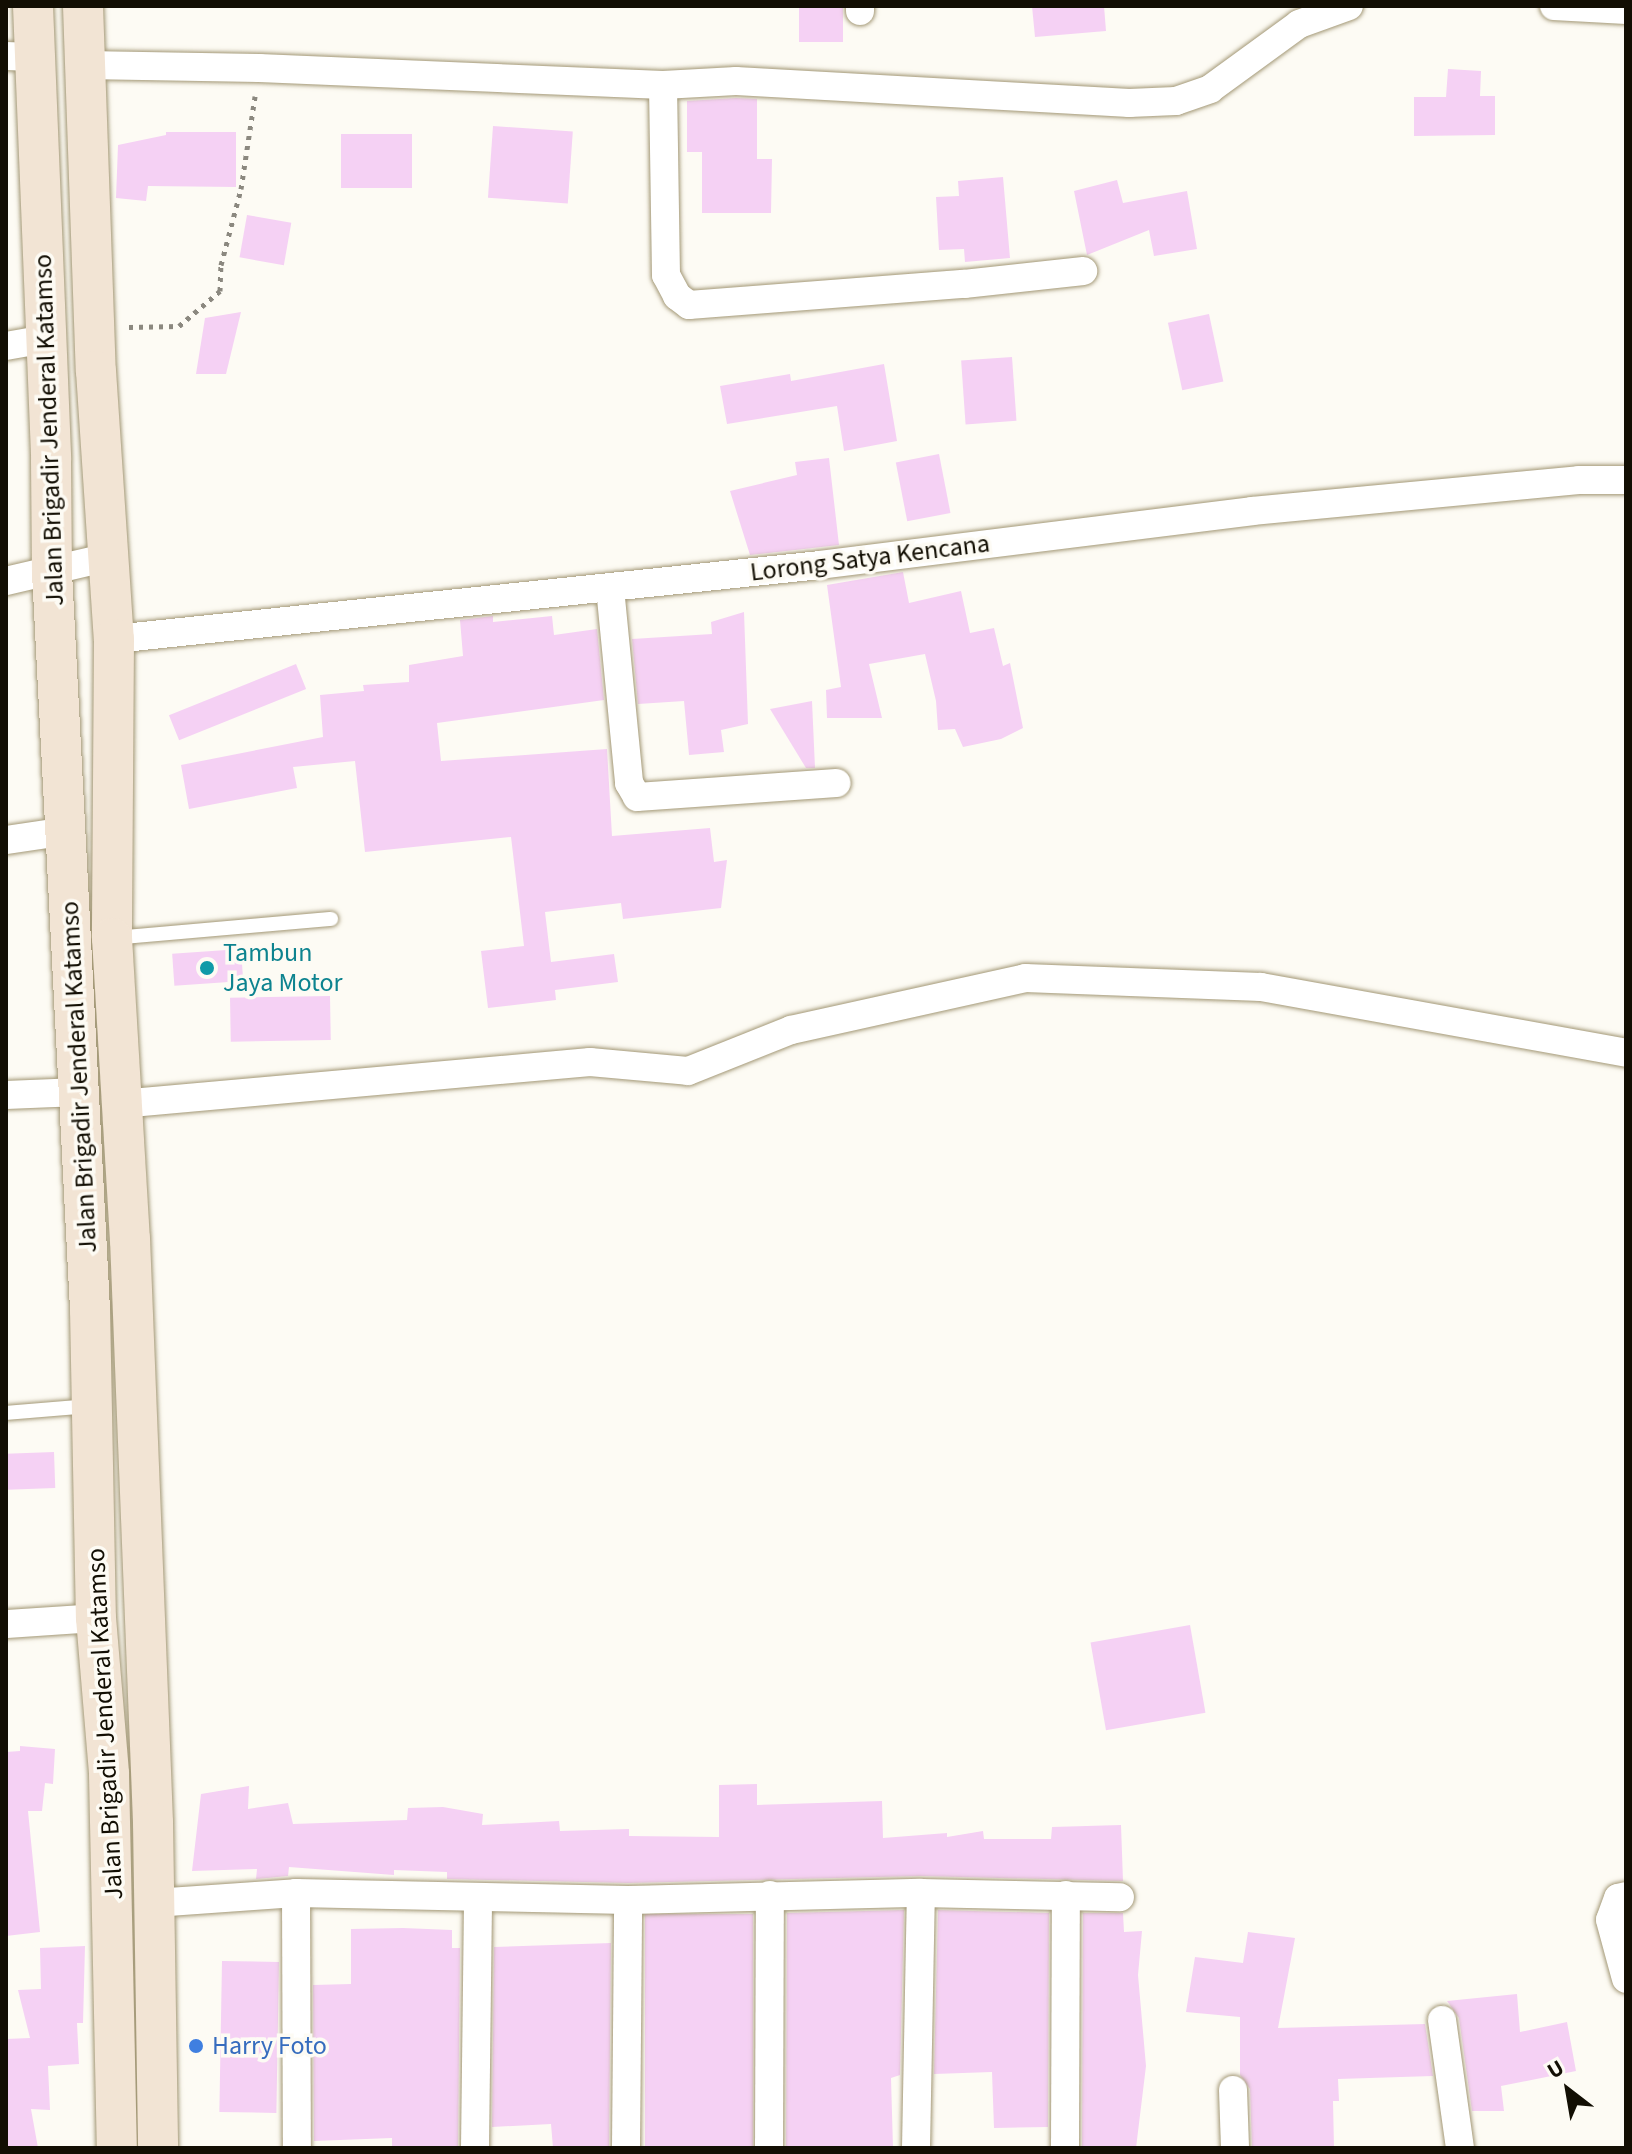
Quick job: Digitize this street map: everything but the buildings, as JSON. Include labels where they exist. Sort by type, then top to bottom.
[{"type":"main road","name":"Jalan Brigadir Jenderal Katamso","points":[[33,6],[20,57],[45,339],[52,572],[90,1309],[90,1406],[96,1471],[96,1618],[109,1774],[118,2056],[117,2148]]},
{"type":"main road","name":"Jalan Brigadir Jenderal Katamso","points":[[83,6],[96,371],[114,639],[112,938],[130,1239],[154,1903],[158,2148]]},
{"type":"main road","points":[[118,2056],[158,2054]]},
{"type":"street","points":[[85,65],[259,68],[663,85],[736,81],[1129,103],[1176,101],[1224,82],[1299,24],[1349,6]]},
{"type":"street","points":[[1554,6],[1626,10]]},
{"type":"street","points":[[663,85],[666,275],[677,296],[689,305],[964,284],[1083,271]]},
{"type":"street","points":[[6,346],[45,339]]},
{"type":"street","name":"Lorong Satya Kencana","points":[[114,639],[610,588],[1252,511],[1579,480],[1626,480]]},
{"type":"street","points":[[6,581],[109,557]]},
{"type":"street","points":[[610,588],[629,783],[637,797],[837,783]]},
{"type":"street","points":[[6,840],[67,831]]},
{"type":"street","points":[[120,1104],[590,1062],[688,1071],[791,1030],[1025,978],[1261,987],[1626,1053]]},
{"type":"street","points":[[6,1095],[79,1092]]},
{"type":"street","points":[[6,1624],[96,1618]]},
{"type":"street","points":[[154,1903],[296,1893],[628,1900],[921,1893],[1120,1897]]},
{"type":"street","points":[[296,1893],[297,2148]]},
{"type":"street","points":[[916,2148],[921,1893]]},
{"type":"street","points":[[769,2148],[770,1895]]},
{"type":"street","points":[[1065,2148],[1066,1895]]},
{"type":"street","points":[[1626,1896],[1618,1898],[1610,1920],[1626,1979]]},
{"type":"street","points":[[475,2148],[478,1898]]},
{"type":"street","points":[[626,2148],[628,1900]]},
{"type":"street","points":[[1442,2020],[1460,2148]]},
{"type":"street","points":[[1233,2090],[1235,2148]]},
{"type":"lane","points":[[112,938],[331,919]]},
{"type":"lane","points":[[6,1413],[90,1406]]},
{"type":"path","points":[[125,327],[179,326],[220,291],[221,265],[241,189],[259,68]]},
{"type":"place","name":"Tambun Jaya Motor","points":[[207,968]]},
{"type":"place","name":"Harry Foto","points":[[196,2046]]}]
